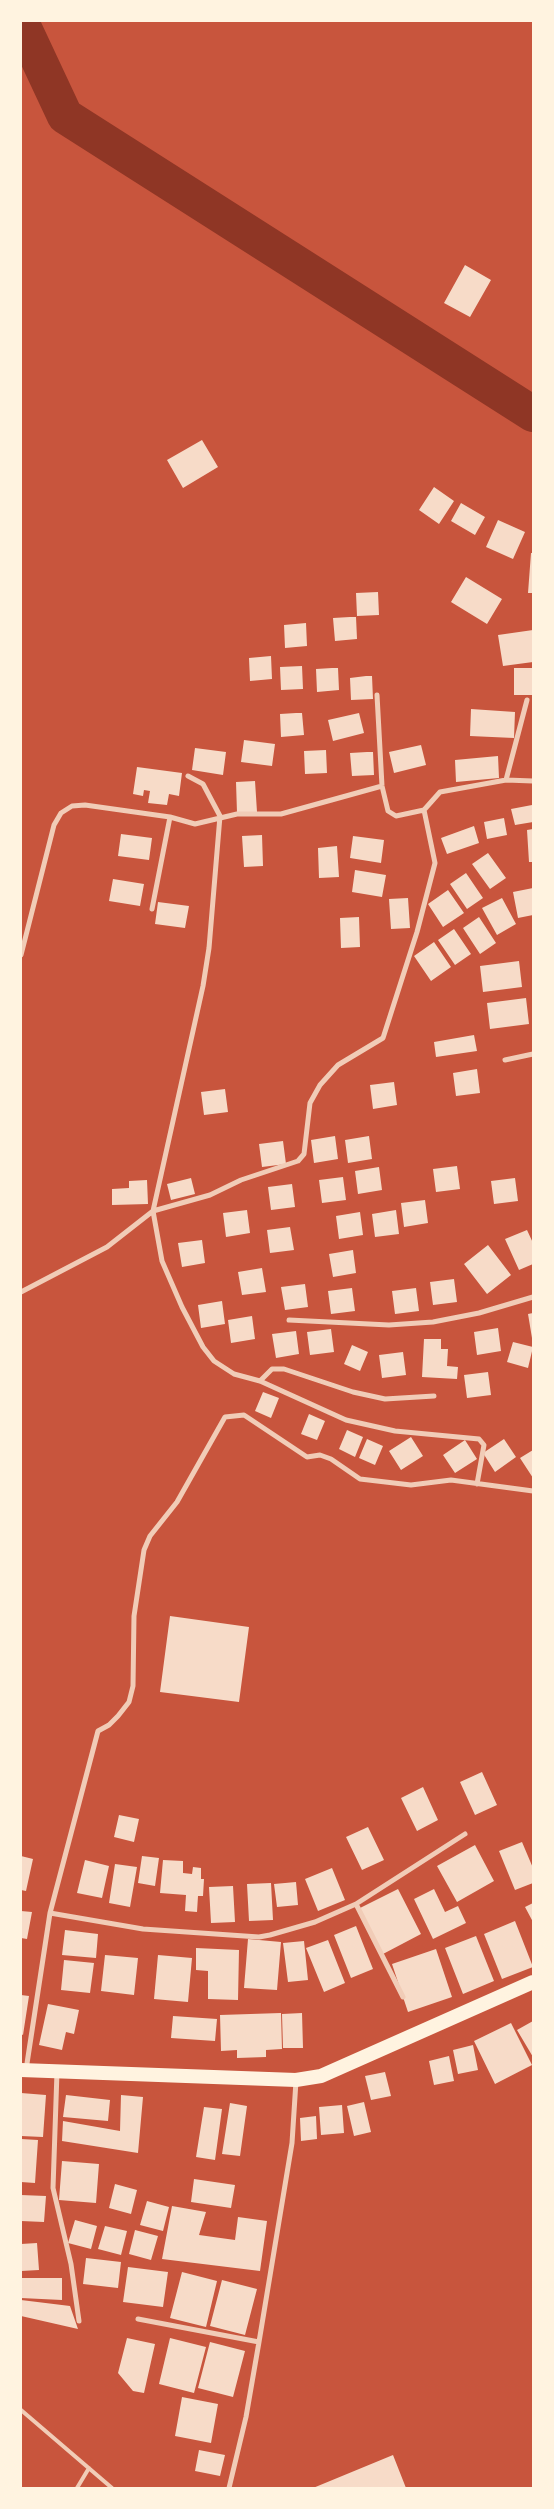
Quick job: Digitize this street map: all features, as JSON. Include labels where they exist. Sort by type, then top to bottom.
[{"type":"highway","points":[[24,2070],[296,2080],[321,2076],[533,1982]]},
{"type":"street","points":[[377,695],[382,786],[386,805],[391,814],[396,816],[424,810],[440,792],[506,780],[533,781]]},
{"type":"street","points":[[506,780],[527,700]]},
{"type":"street","points":[[188,776],[204,784],[220,816],[209,948],[203,986],[153,1211],[162,1261],[182,1307],[203,1346],[214,1361],[234,1374],[260,1382],[346,1420],[395,1431],[479,1439],[484,1444],[477,1484]]},
{"type":"street","points":[[21,955],[54,825],[61,813],[72,806],[85,805],[170,817],[195,824],[220,816],[237,814],[281,814],[382,786]]},
{"type":"street","points":[[21,1292],[107,1247],[153,1211],[210,1195],[241,1180],[298,1162],[304,1154],[310,1103],[320,1085],[338,1065],[383,1038],[418,932],[436,863],[424,810]]},
{"type":"street","points":[[152,909],[170,817]]},
{"type":"street","points":[[505,1060],[533,1054]]},
{"type":"street","points":[[289,1320],[389,1325],[433,1322],[478,1313],[533,1297]]},
{"type":"street","points":[[260,1382],[272,1369],[284,1369],[353,1392],[385,1399],[434,1396]]},
{"type":"street","points":[[24,2070],[50,1913],[98,1731],[109,1725],[129,1702],[133,1686],[134,1616],[144,1550],[150,1536],[177,1502],[225,1417],[244,1415],[307,1457],[320,1456],[331,1459],[360,1479],[411,1485],[451,1480],[533,1491]]},
{"type":"street","points":[[50,1913],[143,1929],[259,1937],[315,1922],[356,1904],[464,1834]]},
{"type":"street","points":[[356,1904],[403,1997]]},
{"type":"street","points":[[57,2072],[53,2188],[71,2264],[79,2321]]},
{"type":"street","points":[[229,2488],[246,2417],[292,2143],[296,2080]]},
{"type":"street","points":[[138,2319],[259,2342]]},
{"type":"lane","points":[[21,2410],[112,2488]]},
{"type":"lane","points":[[77,2488],[89,2468]]},
{"type":"building","points":[[465,265],[491,280],[470,317],[444,303]]},
{"type":"building","points":[[202,440],[218,467],[183,488],[167,460]]},
{"type":"building","points":[[434,487],[454,501],[439,524],[419,510]]},
{"type":"building","points":[[461,503],[485,517],[475,535],[451,521]]},
{"type":"building","points":[[498,520],[525,532],[513,559],[486,547]]},
{"type":"building","points":[[531,553],[533,553],[533,593],[528,593]]},
{"type":"building","points":[[466,577],[502,599],[487,624],[451,602]]},
{"type":"building","points":[[378,592],[379,615],[357,616],[356,593]]},
{"type":"building","points":[[356,617],[357,639],[335,641],[333,618]]},
{"type":"building","points":[[306,623],[307,646],[285,648],[284,625]]},
{"type":"building","points":[[533,630],[533,662],[503,666],[498,635]]},
{"type":"building","points":[[271,656],[272,679],[250,681],[249,658]]},
{"type":"building","points":[[302,666],[303,689],[281,690],[280,667]]},
{"type":"building","points":[[338,668],[339,690],[317,692],[316,669]]},
{"type":"building","points":[[514,668],[533,668],[533,695],[514,695]]},
{"type":"building","points":[[372,676],[373,699],[351,700],[350,678]]},
{"type":"building","points":[[471,709],[515,712],[514,738],[470,736]]},
{"type":"building","points":[[302,713],[304,735],[281,737],[280,714]]},
{"type":"building","points":[[359,713],[364,733],[333,741],[328,720]]},
{"type":"building","points":[[244,740],[275,744],[272,766],[241,762]]},
{"type":"building","points":[[421,745],[426,765],[394,773],[389,752]]},
{"type":"building","points":[[195,748],[226,752],[223,775],[192,770]]},
{"type":"building","points":[[326,750],[327,773],[305,774],[304,751]]},
{"type":"building","points":[[373,752],[374,775],[352,776],[350,753]]},
{"type":"building","points":[[498,756],[499,778],[456,782],[455,760]]},
{"type":"building","points":[[137,767],[182,773],[179,796],[169,794],[167,805],[148,803],[150,791],[144,790],[143,796],[133,794]]},
{"type":"building","points":[[255,781],[257,812],[237,813],[236,782]]},
{"type":"building","points":[[532,805],[533,822],[515,825],[511,809]]},
{"type":"building","points":[[504,818],[507,835],[487,839],[484,822]]},
{"type":"building","points":[[474,826],[479,843],[447,854],[441,838]]},
{"type":"building","points":[[533,829],[533,862],[529,862],[527,830]]},
{"type":"building","points":[[121,834],[152,838],[149,860],[118,856]]},
{"type":"building","points":[[262,835],[263,866],[244,867],[242,836]]},
{"type":"building","points":[[353,836],[384,840],[381,863],[350,858]]},
{"type":"building","points":[[337,846],[339,877],[319,878],[318,848]]},
{"type":"building","points":[[488,853],[506,878],[490,889],[472,864]]},
{"type":"building","points":[[355,870],[386,875],[382,897],[352,892]]},
{"type":"building","points":[[466,873],[483,898],[467,909],[450,884]]},
{"type":"building","points":[[113,879],[144,884],[140,906],[109,901]]},
{"type":"building","points":[[533,888],[533,915],[518,918],[513,892]]},
{"type":"building","points":[[448,890],[464,913],[443,927],[428,904]]},
{"type":"building","points":[[408,898],[410,928],[391,929],[389,899]]},
{"type":"building","points":[[502,898],[516,924],[497,935],[482,908]]},
{"type":"building","points":[[158,902],[189,906],[185,928],[155,924]]},
{"type":"building","points":[[359,917],[360,947],[341,948],[340,918]]},
{"type":"building","points":[[479,917],[496,943],[480,954],[463,928]]},
{"type":"building","points":[[454,929],[471,954],[455,965],[438,940]]},
{"type":"building","points":[[434,942],[451,967],[431,981],[414,956]]},
{"type":"building","points":[[519,961],[522,987],[483,992],[480,966]]},
{"type":"building","points":[[526,998],[529,1024],[490,1029],[487,1003]]},
{"type":"building","points":[[474,1035],[477,1051],[436,1057],[434,1042]]},
{"type":"building","points":[[477,1069],[480,1093],[456,1096],[453,1073]]},
{"type":"building","points":[[394,1082],[397,1105],[373,1109],[370,1085]]},
{"type":"building","points":[[225,1089],[228,1112],[204,1115],[201,1092]]},
{"type":"building","points":[[335,1136],[338,1159],[314,1163],[311,1140]]},
{"type":"building","points":[[369,1136],[372,1159],[348,1163],[345,1140]]},
{"type":"building","points":[[283,1141],[286,1164],[262,1167],[259,1144]]},
{"type":"building","points":[[457,1166],[460,1189],[436,1192],[433,1169]]},
{"type":"building","points":[[379,1167],[382,1190],[358,1194],[355,1171]]},
{"type":"building","points":[[343,1177],[346,1200],[322,1203],[319,1180]]},
{"type":"building","points":[[191,1178],[195,1194],[171,1200],[167,1184]]},
{"type":"building","points":[[515,1178],[518,1201],[494,1204],[491,1181]]},
{"type":"building","points":[[147,1180],[148,1204],[112,1205],[112,1189],[129,1188],[129,1181]]},
{"type":"building","points":[[292,1184],[295,1207],[271,1210],[268,1187]]},
{"type":"building","points":[[425,1200],[428,1223],[404,1227],[401,1203]]},
{"type":"building","points":[[247,1210],[250,1233],[226,1237],[223,1213]]},
{"type":"building","points":[[396,1210],[399,1234],[375,1237],[372,1214]]},
{"type":"building","points":[[360,1212],[363,1235],[339,1239],[336,1216]]},
{"type":"building","points":[[290,1227],[294,1250],[270,1253],[267,1230]]},
{"type":"building","points":[[527,1230],[533,1243],[533,1264],[519,1270],[505,1239]]},
{"type":"building","points":[[202,1240],[205,1263],[182,1267],[178,1243]]},
{"type":"building","points":[[488,1245],[511,1275],[487,1294],[464,1264]]},
{"type":"building","points":[[353,1250],[356,1273],[333,1277],[329,1254]]},
{"type":"building","points":[[262,1268],[266,1292],[242,1295],[238,1272]]},
{"type":"building","points":[[454,1279],[457,1302],[433,1305],[430,1282]]},
{"type":"building","points":[[305,1284],[308,1307],[285,1310],[281,1287]]},
{"type":"building","points":[[352,1288],[355,1311],[331,1314],[328,1291]]},
{"type":"building","points":[[416,1288],[419,1311],[395,1314],[392,1291]]},
{"type":"building","points":[[222,1301],[225,1324],[201,1328],[198,1305]]},
{"type":"building","points":[[533,1313],[533,1338],[532,1338],[528,1314]]},
{"type":"building","points":[[252,1316],[255,1339],[231,1343],[228,1320]]},
{"type":"building","points":[[498,1328],[501,1351],[477,1355],[474,1332]]},
{"type":"building","points":[[331,1329],[334,1352],[310,1355],[307,1332]]},
{"type":"building","points":[[296,1331],[299,1354],[276,1358],[272,1334]]},
{"type":"building","points":[[424,1339],[441,1339],[441,1349],[448,1349],[447,1366],[458,1367],[457,1379],[422,1377]]},
{"type":"building","points":[[513,1342],[533,1347],[528,1368],[507,1362]]},
{"type":"building","points":[[352,1345],[368,1352],[360,1371],[344,1364]]},
{"type":"building","points":[[403,1352],[406,1375],[382,1378],[379,1355]]},
{"type":"building","points":[[488,1372],[491,1395],[467,1398],[464,1375]]},
{"type":"building","points":[[263,1392],[279,1398],[271,1418],[255,1411]]},
{"type":"building","points":[[309,1414],[325,1421],[317,1440],[301,1434]]},
{"type":"building","points":[[347,1430],[363,1437],[355,1457],[339,1449]]},
{"type":"building","points":[[411,1437],[423,1456],[401,1470],[389,1451]]},
{"type":"building","points":[[367,1439],[383,1446],[375,1465],[359,1458]]},
{"type":"building","points":[[504,1439],[516,1457],[495,1472],[483,1453]]},
{"type":"building","points":[[465,1440],[477,1459],[455,1473],[443,1455]]},
{"type":"building","points":[[533,1450],[533,1478],[520,1458]]},
{"type":"building","points":[[170,1616],[249,1627],[239,1702],[160,1692]]},
{"type":"building","points":[[482,1772],[497,1805],[475,1815],[460,1782]]},
{"type":"building","points":[[423,1787],[438,1820],[417,1831],[401,1798]]},
{"type":"building","points":[[119,1815],[139,1819],[134,1842],[114,1837]]},
{"type":"building","points":[[368,1827],[384,1860],[362,1870],[346,1837]]},
{"type":"building","points":[[522,1842],[533,1868],[533,1883],[515,1890],[499,1851]]},
{"type":"building","points":[[475,1845],[494,1881],[457,1902],[437,1866]]},
{"type":"building","points":[[21,1856],[33,1859],[26,1891],[21,1890]]},
{"type":"building","points":[[142,1856],[159,1858],[155,1886],[138,1883]]},
{"type":"building","points":[[85,1860],[109,1866],[102,1898],[77,1893]]},
{"type":"building","points":[[163,1860],[183,1861],[183,1873],[192,1874],[193,1867],[201,1868],[201,1879],[204,1879],[203,1896],[198,1896],[197,1912],[185,1911],[186,1895],[160,1893]]},
{"type":"building","points":[[115,1864],[137,1867],[130,1907],[109,1903]]},
{"type":"building","points":[[332,1868],[345,1900],[318,1911],[305,1879]]},
{"type":"building","points":[[296,1882],[298,1905],[277,1907],[274,1884]]},
{"type":"building","points":[[271,1883],[273,1920],[249,1921],[247,1884]]},
{"type":"building","points":[[233,1886],[235,1922],[211,1923],[209,1887]]},
{"type":"building","points":[[398,1889],[421,1934],[383,1954],[360,1908]]},
{"type":"building","points":[[434,1889],[445,1912],[458,1906],[466,1923],[433,1939],[414,1899]]},
{"type":"building","points":[[533,1903],[533,1922],[525,1907]]},
{"type":"building","points":[[21,1911],[32,1912],[27,1939],[21,1938]]},
{"type":"building","points":[[515,1921],[533,1967],[502,1979],[484,1934]]},
{"type":"building","points":[[356,1926],[373,1969],[351,1978],[334,1935]]},
{"type":"building","points":[[65,1930],[98,1934],[96,1958],[62,1955]]},
{"type":"building","points":[[476,1936],[494,1981],[463,1994],[445,1948]]},
{"type":"building","points":[[248,1939],[281,1942],[277,1990],[244,1988]]},
{"type":"building","points":[[328,1940],[345,1983],[324,1992],[306,1948]]},
{"type":"building","points":[[304,1941],[308,1980],[288,1982],[283,1943]]},
{"type":"building","points":[[196,1948],[239,1950],[238,2000],[208,1999],[208,1971],[196,1970]]},
{"type":"building","points":[[436,1949],[452,1997],[408,2012],[392,1964]]},
{"type":"building","points":[[105,1955],[138,1958],[134,1995],[101,1991]]},
{"type":"building","points":[[158,1955],[192,1958],[188,2002],[154,1999]]},
{"type":"building","points":[[64,1960],[94,1963],[90,1993],[61,1990]]},
{"type":"building","points":[[21,1995],[29,1996],[23,2035],[21,2034]]},
{"type":"building","points":[[48,2004],[79,2010],[74,2034],[66,2032],[62,2050],[39,2045]]},
{"type":"building","points":[[281,2013],[282,2049],[266,2050],[266,2057],[237,2058],[237,2050],[221,2051],[220,2015]]},
{"type":"building","points":[[302,2013],[303,2048],[283,2048],[282,2014]]},
{"type":"building","points":[[173,2016],[217,2019],[215,2041],[171,2038]]},
{"type":"building","points":[[533,2021],[533,2057],[517,2030]]},
{"type":"building","points":[[511,2023],[532,2065],[495,2084],[474,2041]]},
{"type":"building","points":[[473,2045],[478,2070],[458,2074],[453,2050]]},
{"type":"building","points":[[449,2056],[454,2081],[434,2085],[429,2061]]},
{"type":"building","points":[[385,2072],[391,2096],[371,2100],[365,2076]]},
{"type":"building","points":[[21,2093],[46,2095],[43,2137],[21,2136]]},
{"type":"building","points":[[66,2095],[110,2100],[108,2121],[63,2117]]},
{"type":"building","points":[[121,2095],[143,2097],[138,2153],[62,2141],[63,2121],[120,2131]]},
{"type":"building","points":[[364,2102],[371,2132],[354,2136],[347,2106]]},
{"type":"building","points":[[230,2103],[247,2106],[240,2156],[222,2154]]},
{"type":"building","points":[[342,2105],[344,2133],[321,2135],[319,2107]]},
{"type":"building","points":[[204,2107],[222,2109],[215,2160],[196,2157]]},
{"type":"building","points":[[316,2116],[317,2139],[301,2141],[300,2118]]},
{"type":"building","points":[[21,2139],[38,2140],[35,2183],[21,2182]]},
{"type":"building","points":[[62,2161],[99,2164],[96,2203],[59,2200]]},
{"type":"building","points":[[194,2179],[235,2185],[231,2208],[191,2202]]},
{"type":"building","points":[[115,2184],[137,2190],[131,2214],[109,2208]]},
{"type":"building","points":[[21,2195],[46,2196],[44,2222],[21,2221]]},
{"type":"building","points":[[147,2201],[169,2207],[163,2231],[140,2225]]},
{"type":"building","points":[[172,2206],[206,2212],[199,2235],[235,2240],[238,2217],[267,2221],[260,2271],[162,2259]]},
{"type":"building","points":[[75,2220],[97,2226],[91,2249],[68,2243]]},
{"type":"building","points":[[105,2226],[127,2231],[121,2255],[98,2249]]},
{"type":"building","points":[[135,2230],[158,2236],[151,2260],[129,2254]]},
{"type":"building","points":[[37,2243],[39,2270],[21,2271],[21,2244]]},
{"type":"building","points":[[86,2258],[121,2262],[118,2288],[83,2284]]},
{"type":"building","points":[[128,2267],[168,2272],[163,2307],[123,2302]]},
{"type":"building","points":[[182,2272],[217,2281],[206,2327],[170,2318]]},
{"type":"building","points":[[21,2278],[62,2278],[62,2300],[21,2298]]},
{"type":"building","points":[[222,2280],[257,2289],[245,2335],[210,2326]]},
{"type":"building","points":[[21,2300],[70,2306],[78,2329],[21,2316]]},
{"type":"building","points":[[127,2338],[155,2344],[144,2393],[133,2391],[118,2373]]},
{"type":"building","points":[[170,2338],[206,2347],[194,2393],[159,2384]]},
{"type":"building","points":[[210,2342],[245,2351],[233,2397],[198,2388]]},
{"type":"building","points":[[182,2397],[218,2404],[211,2443],[175,2436]]},
{"type":"building","points":[[199,2450],[225,2455],[220,2476],[195,2471]]},
{"type":"building","points":[[393,2455],[406,2488],[313,2488]]},
{"type":"waterway","points":[[21,22],[65,116],[533,414]]}]
